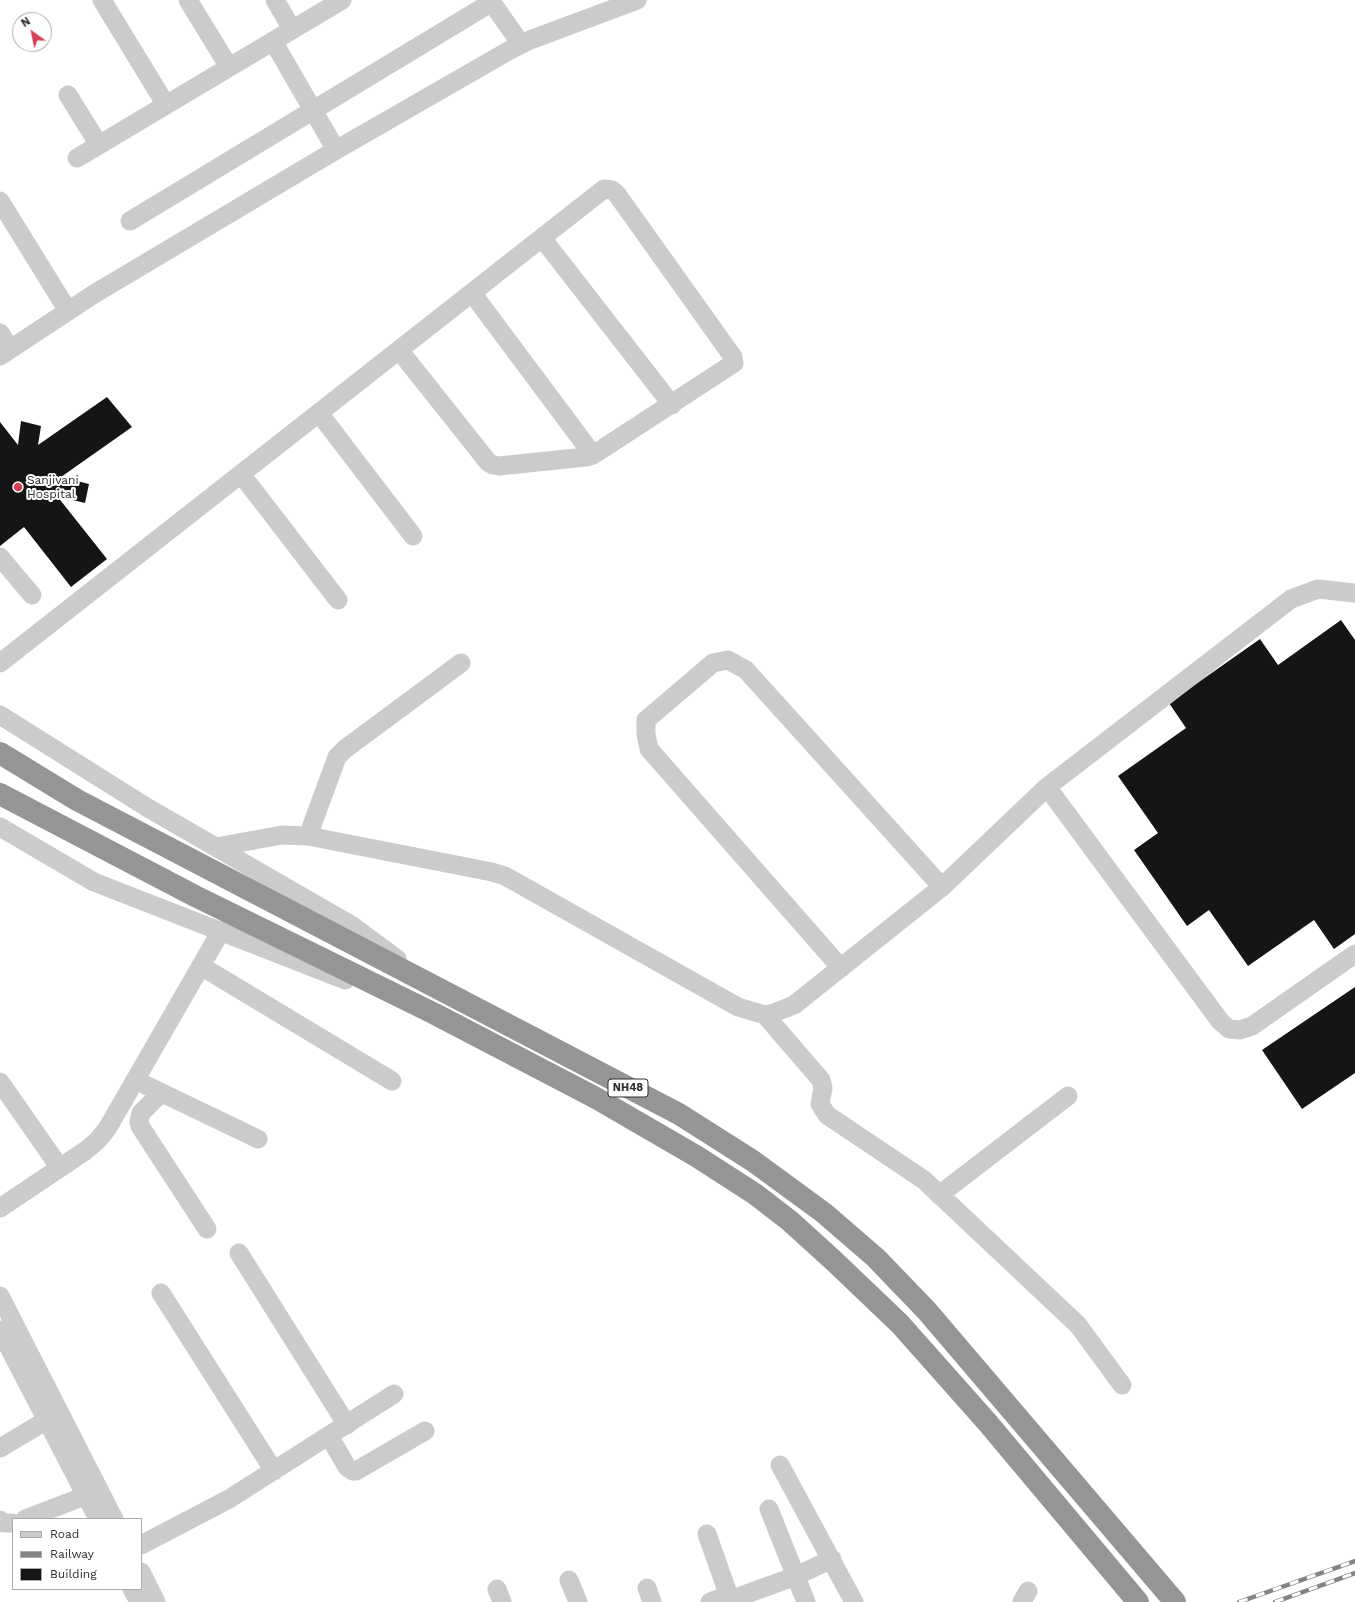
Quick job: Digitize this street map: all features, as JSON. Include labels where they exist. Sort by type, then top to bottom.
[{"type":"highway","name":"NH48","points":[[0,753],[77,800],[679,1114],[753,1161],[824,1213],[876,1258],[928,1311],[1175,1602]]},
{"type":"highway","name":"NH48","points":[[0,794],[195,896],[435,1014],[596,1098],[683,1149],[755,1194],[790,1222],[834,1261],[900,1324],[987,1422],[1138,1602]]},
{"type":"street","points":[[102,0],[166,105]]},
{"type":"street","points":[[188,0],[229,68]]},
{"type":"street","points":[[275,0],[292,29]]},
{"type":"street","points":[[77,158],[342,0]]},
{"type":"street","points":[[0,333],[5,353],[68,311],[336,150],[521,44],[637,0]]},
{"type":"street","points":[[130,221],[491,1],[521,44]]},
{"type":"street","points":[[273,41],[336,150]]},
{"type":"street","points":[[68,95],[99,145]]},
{"type":"street","points":[[0,663],[604,189],[612,190],[616,193],[734,360],[733,366],[593,455],[586,457],[493,465],[488,462],[399,350]]},
{"type":"street","points":[[0,201],[68,311]]},
{"type":"street","points":[[542,238],[672,405]]},
{"type":"street","points":[[472,293],[593,455]]},
{"type":"street","points":[[319,413],[413,536]]},
{"type":"street","points":[[241,474],[338,600]]},
{"type":"street","points":[[0,557],[32,595]]},
{"type":"street","points":[[765,1015],[794,1005],[841,968],[942,888],[1047,787],[1291,599],[1318,589],[1355,593]]},
{"type":"street","points":[[841,968],[649,749],[646,734],[646,720],[713,664],[728,660],[746,670],[942,888]]},
{"type":"street","points":[[308,836],[332,768],[337,758],[345,749],[461,663]]},
{"type":"street","points":[[0,715],[148,808],[351,925],[441,991]]},
{"type":"street","points":[[1047,787],[1220,1021],[1229,1029],[1240,1030],[1252,1026],[1355,954]]},
{"type":"street","points":[[0,827],[94,882],[435,1014]]},
{"type":"street","points":[[216,847],[282,835],[308,836],[492,872],[505,876],[738,1006],[765,1015],[821,1080],[823,1088],[820,1104],[827,1114],[924,1180],[1078,1326],[1122,1386]]},
{"type":"street","points":[[0,1208],[97,1141],[107,1129],[221,931]]},
{"type":"street","points":[[201,966],[392,1081]]},
{"type":"street","points":[[135,1080],[258,1139]]},
{"type":"street","points":[[0,1082],[60,1168]]},
{"type":"street","points":[[161,1093],[141,1113],[138,1122],[207,1229]]},
{"type":"street","points":[[939,1195],[1068,1096]]},
{"type":"street","points":[[239,1253],[346,1425]]},
{"type":"street","points":[[161,1293],[274,1471]]},
{"type":"street","points":[[0,1297],[53,1416],[93,1493],[113,1518]]},
{"type":"street","points":[[0,1330],[53,1416]]},
{"type":"street","points":[[142,1544],[229,1499],[394,1394]]},
{"type":"street","points":[[0,1448],[53,1416]]},
{"type":"street","points":[[329,1436],[347,1467],[352,1471],[356,1471],[425,1431]]},
{"type":"street","points":[[780,1465],[854,1602]]},
{"type":"street","points":[[28,1518],[93,1493]]},
{"type":"street","points":[[93,1493],[98,1518]]},
{"type":"street","points":[[769,1509],[806,1602]]},
{"type":"street","points":[[0,1520],[3,1523],[12,1523]]},
{"type":"street","points":[[707,1534],[730,1599]]},
{"type":"street","points":[[710,1602],[730,1599],[796,1576],[832,1560]]},
{"type":"street","points":[[142,1574],[156,1602]]},
{"type":"street","points":[[569,1580],[578,1602]]},
{"type":"street","points":[[133,1590],[139,1602]]},
{"type":"building","points":[[107,397],[132,427],[61,477],[89,484],[85,503],[57,496],[107,559],[71,587],[24,527],[0,546],[0,422],[18,445],[21,421],[41,426],[38,445]]},
{"type":"building","points":[[1341,620],[1355,640],[1355,934],[1334,949],[1314,920],[1248,966],[1209,910],[1187,926],[1134,850],[1158,833],[1118,776],[1186,728],[1169,703],[1260,639],[1278,665]]},
{"type":"building","points":[[1355,987],[1355,1073],[1302,1109],[1262,1050]]},
{"type":"railway","points":[[1239,1602],[1355,1561]]},
{"type":"railway","points":[[1275,1602],[1355,1573]]},
{"type":"place","name":"Sanjivani Hospital","points":[[18,487]]}]
